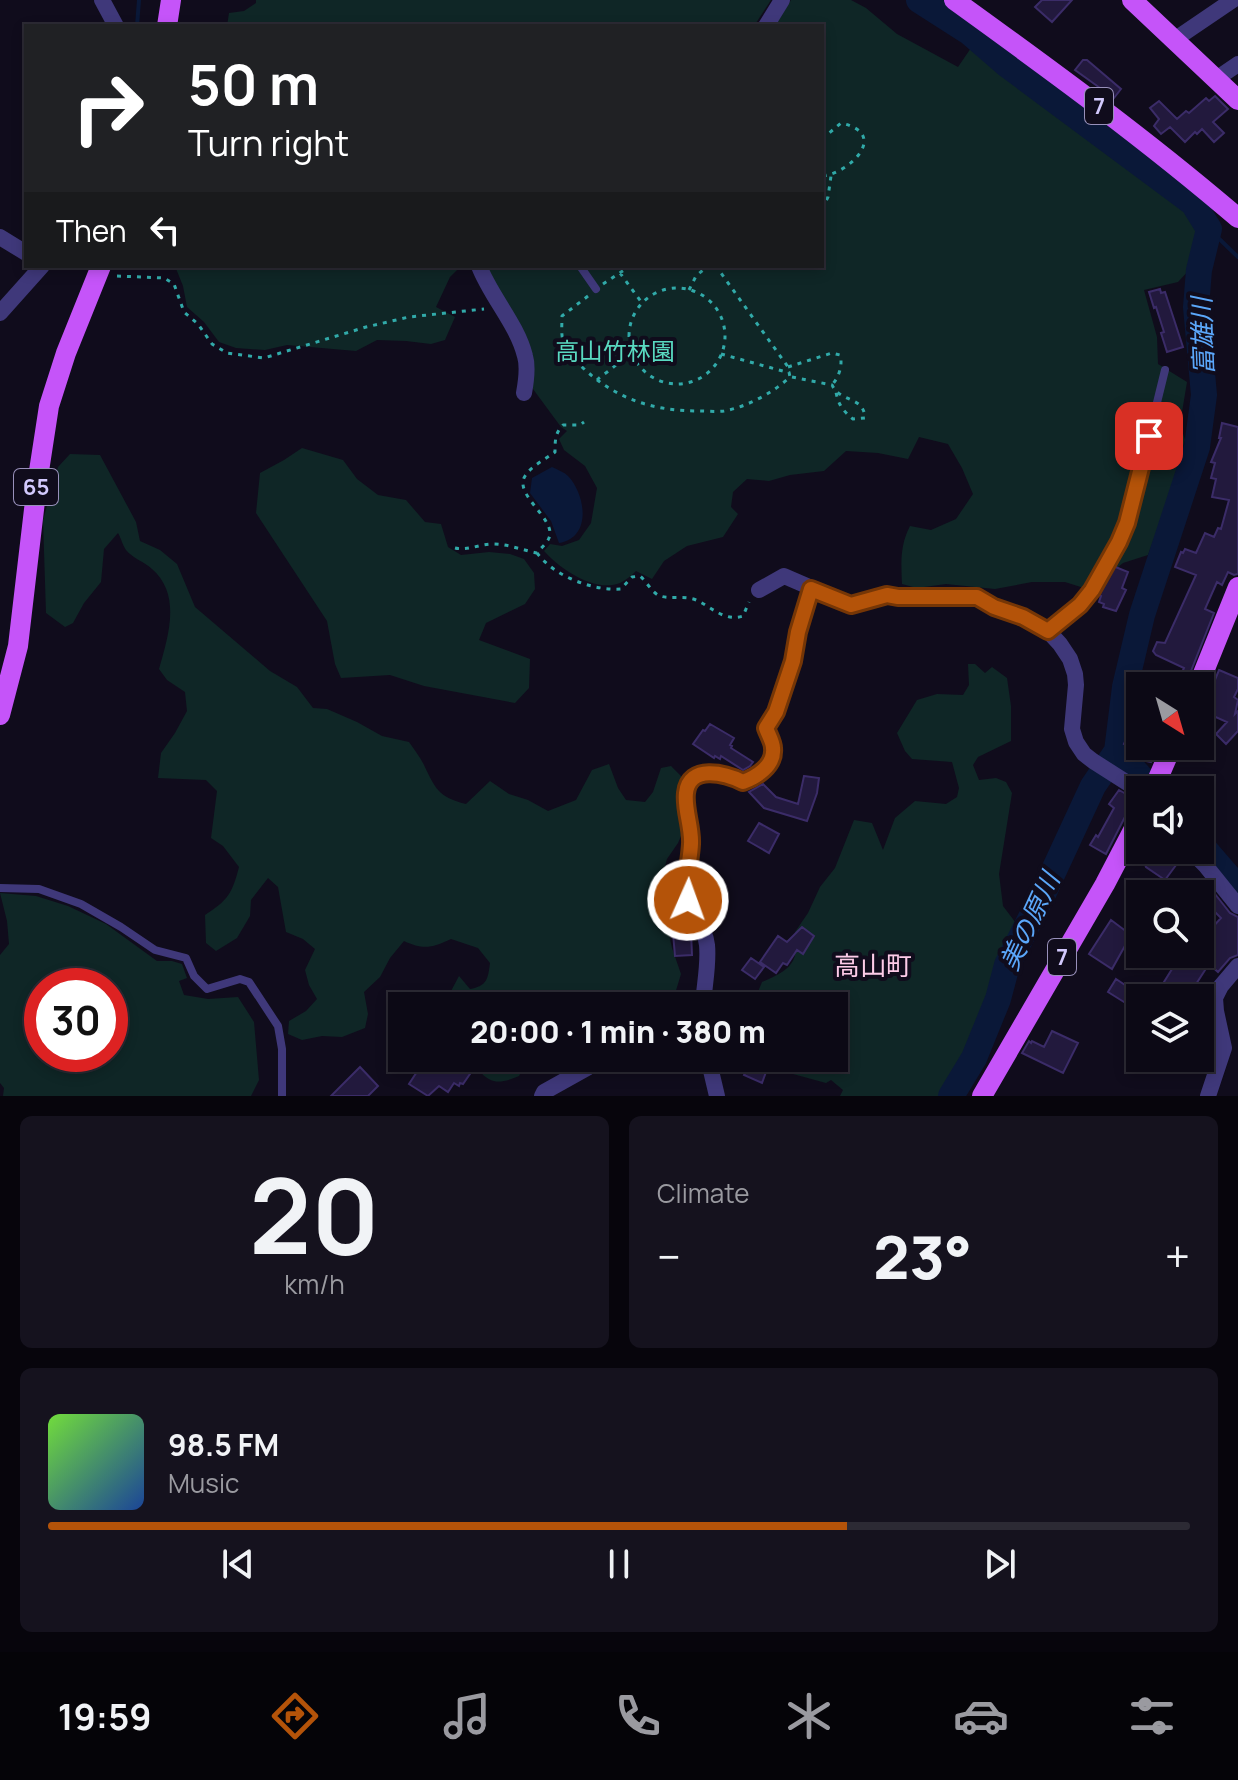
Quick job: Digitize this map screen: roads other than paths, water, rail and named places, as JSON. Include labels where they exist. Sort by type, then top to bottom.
[{"type":"main road","points":[[167,24],[171,0]]},
{"type":"main road","name":"7","points":[[954,0],[1111,116],[1238,218]]},
{"type":"main road","points":[[1132,0],[1238,100]]},
{"type":"main road","name":"65","points":[[0,715],[18,646],[49,406],[66,353],[100,268]]},
{"type":"main road","points":[[1204,672],[1237,594]]},
{"type":"main road","name":"7","points":[[982,1096],[1126,844]]},
{"type":"street","points":[[102,0],[115,24]]},
{"type":"street","points":[[767,24],[782,0]]},
{"type":"street","points":[[1174,40],[1233,0]]},
{"type":"street","points":[[1216,79],[1238,64]]},
{"type":"street","points":[[0,237],[24,252]]},
{"type":"street","points":[[0,313],[40,268]]},
{"type":"street","points":[[480,268],[526,357],[524,393]]},
{"type":"street","points":[[759,590],[784,576],[851,605],[887,595],[977,597],[1023,617],[1048,631],[1070,659],[1075,674],[1072,729],[1076,742],[1084,754],[1126,782]]},
{"type":"street","points":[[704,992],[707,942],[688,900],[685,884],[692,842],[685,795],[688,783],[699,775],[713,773],[743,782],[755,778],[770,763],[774,749],[766,728],[776,712],[793,661],[811,589]]},
{"type":"street","points":[[1204,864],[1238,906]]},
{"type":"street","points":[[1208,1096],[1224,1048],[1215,998],[1238,966]]},
{"type":"street","points":[[542,1096],[580,1072]]},
{"type":"street","points":[[711,1072],[717,1096]]},
{"type":"lane","points":[[581,268],[596,289]]},
{"type":"lane","points":[[1048,631],[1080,605],[1092,590],[1119,542],[1127,523],[1165,370]]},
{"type":"lane","points":[[0,888],[39,889],[81,904],[155,950],[186,958],[194,976],[207,989],[240,979],[249,982],[278,1026],[282,1049],[282,1096]]},
{"type":"water","points":[[552,467],[568,476],[582,504],[583,515],[577,533],[559,543],[551,521],[530,493],[532,478]]},
{"type":"waterway","points":[[137,24],[139,0]]},
{"type":"waterway","name":"富雄川","points":[[919,0],[969,32],[1006,64],[1193,203],[1209,229],[1199,270],[1196,307],[1204,395],[1197,447],[1142,615],[1125,687],[1117,751],[1093,786],[1007,965],[998,999],[974,1058],[951,1096]]},
{"type":"waterway","points":[[1209,229],[1238,257]]},
{"type":"waterway","name":"富雄川","points":[[1117,751],[1139,776]]},
{"type":"waterway","name":"富雄川","points":[[1214,860],[1238,888]]},
{"type":"district","name":"高山町","points":[[873,965]]},
{"type":"park label","name":"高山竹林園","points":[[615,350]]},
{"type":"water label","name":"美の原川","points":[[1029,921]]}]
